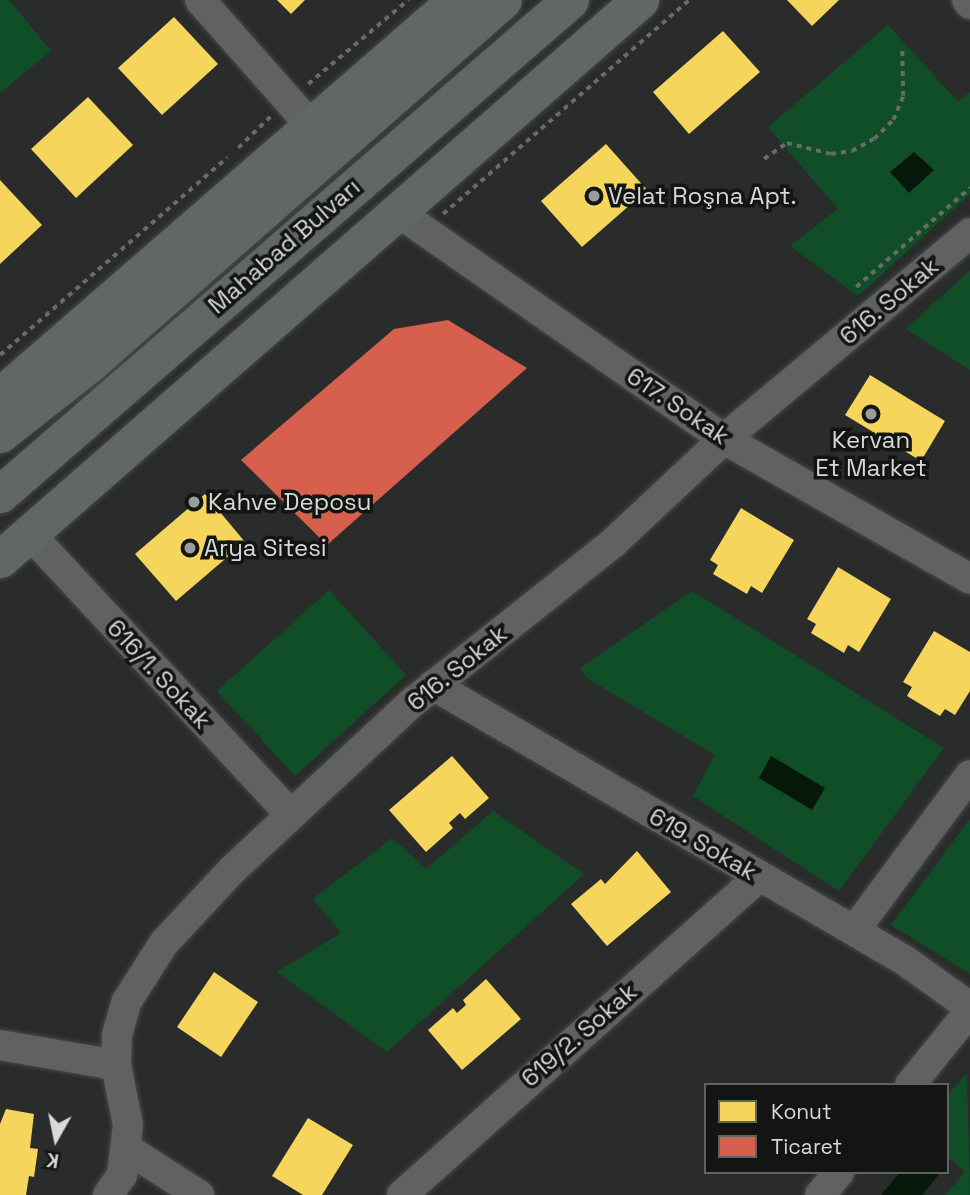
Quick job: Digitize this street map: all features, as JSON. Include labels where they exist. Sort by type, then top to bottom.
[{"type":"main road","points":[[0,396],[299,114],[456,0]]},
{"type":"main road","name":"Mahabad Bulvarı","points":[[0,434],[89,363],[503,0]]},
{"type":"main road","name":"Mahabad Bulvarı","points":[[0,494],[570,0]]},
{"type":"main road","points":[[0,559],[640,0]]},
{"type":"street","points":[[200,0],[299,114]]},
{"type":"street","name":"617. Sokak","points":[[399,213],[724,439],[970,579]]},
{"type":"street","name":"616. Sokak","points":[[108,1195],[122,1175],[128,1125],[116,1065],[117,1035],[127,1001],[164,943],[291,815],[433,685],[614,542],[724,439],[970,233]]},
{"type":"street","name":"616/1. Sokak","points":[[28,532],[291,815]]},
{"type":"street","name":"619. Sokak","points":[[433,685],[854,931],[970,1009]]},
{"type":"street","points":[[854,931],[970,775]]},
{"type":"street","name":"619/2. Sokak","points":[[402,1195],[758,877]]},
{"type":"street","points":[[912,1083],[970,1009]]},
{"type":"street","points":[[0,1045],[116,1065]]},
{"type":"street","points":[[126,1147],[198,1195]]},
{"type":"street","points":[[820,1195],[837,1174]]},
{"type":"path","points":[[0,355],[299,114],[408,0]]},
{"type":"path","points":[[764,159],[787,142],[831,154],[852,151],[874,139],[893,120],[903,96],[902,48]]},
{"type":"path","points":[[856,287],[970,188]]},
{"type":"green space","points":[[0,0],[9,0],[51,51],[0,93]]},
{"type":"green space","points":[[888,25],[958,102],[970,92],[970,194],[858,296],[790,246],[838,209],[768,127]]},
{"type":"green space","points":[[970,270],[970,370],[906,329]]},
{"type":"green space","points":[[329,590],[406,675],[295,776],[217,691]]},
{"type":"green space","points":[[692,591],[944,748],[839,891],[693,796],[715,755],[587,678],[580,668]]},
{"type":"green space","points":[[493,811],[584,874],[387,1052],[277,972],[341,933],[313,899],[392,838],[426,869]]},
{"type":"green space","points":[[970,819],[970,974],[891,925]]},
{"type":"green space","points":[[967,1073],[970,1195],[945,1195],[965,1172],[949,1158],[949,1094]]},
{"type":"shaded area","points":[[914,152],[934,170],[909,193],[890,172]]},
{"type":"shaded area","points":[[771,756],[825,788],[812,810],[759,778]]},
{"type":"shaded area","points":[[898,1174],[939,1174],[922,1195],[881,1195]]},
{"type":"building: Konut","points":[[277,0],[305,0],[291,14]]},
{"type":"building: Konut","points":[[787,0],[839,0],[812,26]]},
{"type":"building: Konut","points":[[174,17],[218,64],[162,115],[118,68]]},
{"type":"building: Konut","points":[[723,31],[760,72],[689,134],[653,92]]},
{"type":"building: Konut","points":[[88,97],[133,145],[76,198],[31,149]]},
{"type":"building: Konut","name":"Velat Roşna Apt.","points":[[606,144],[647,190],[582,247],[541,201]]},
{"type":"building: Konut","points":[[0,180],[42,225],[0,264]]},
{"type":"building: Konut","points":[[870,375],[945,421],[921,461],[845,415]]},
{"type":"building: Konut","name":"Arya Sitesi","points":[[205,494],[245,542],[176,601],[135,554]]},
{"type":"building: Konut","points":[[741,508],[794,540],[762,593],[751,586],[747,594],[713,574],[718,565],[710,560]]},
{"type":"building: Konut","points":[[838,567],[891,599],[859,652],[848,645],[844,653],[811,633],[816,624],[807,619]]},
{"type":"building: Konut","points":[[934,631],[970,652],[970,691],[955,715],[945,709],[940,716],[907,696],[912,687],[903,682]]},
{"type":"building: Konut","points":[[452,756],[489,798],[465,819],[460,813],[449,823],[453,828],[426,852],[389,810]]},
{"type":"building: Konut","points":[[637,851],[671,892],[607,946],[571,904],[601,879],[605,884]]},
{"type":"building: Konut","points":[[214,972],[258,1002],[221,1057],[177,1027]]},
{"type":"building: Konut","points":[[486,979],[521,1019],[462,1070],[428,1030],[453,1008],[457,1013],[466,1005],[463,1000]]},
{"type":"building: Konut","points":[[6,1109],[34,1114],[30,1148],[38,1149],[34,1177],[29,1176],[26,1195],[0,1195],[0,1124]]},
{"type":"building: Konut","points":[[308,1118],[353,1145],[322,1195],[303,1195],[272,1176]]},
{"type":"building: Ticaret","points":[[448,320],[527,368],[327,545],[241,460],[394,329]]},
{"type":"place","name":"Velat Roşna Apt.","points":[[594,196]]},
{"type":"place","name":"Kervan Et Market","points":[[871,414]]},
{"type":"place","name":"Kahve Deposu","points":[[194,502]]},
{"type":"place","name":"Arya Sitesi","points":[[190,548]]}]
